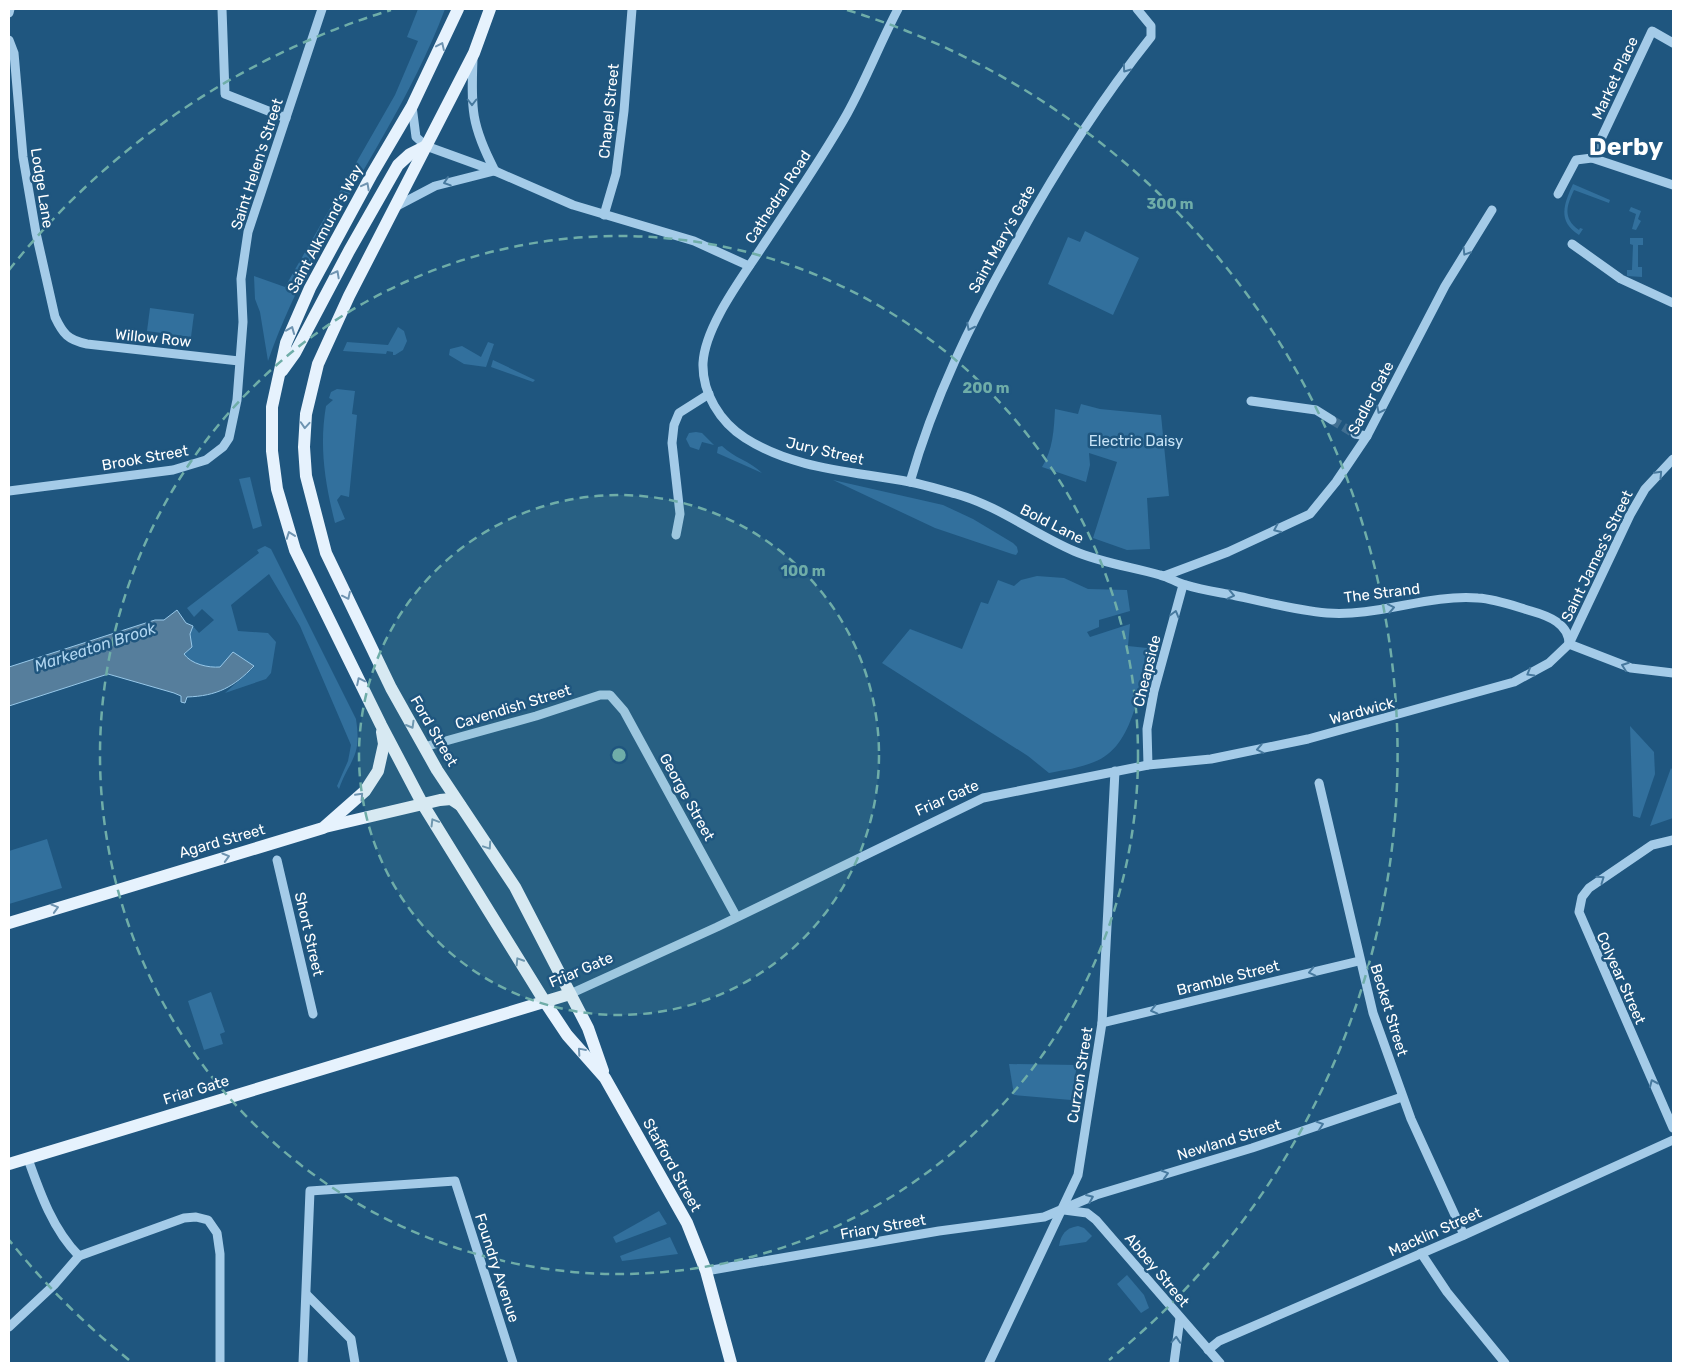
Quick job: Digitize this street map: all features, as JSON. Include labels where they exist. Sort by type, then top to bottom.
[{"type":"main road","name":"Saint Alkmund's Way","points":[[381,725],[295,550],[282,510],[275,479],[271,437],[272,407],[286,343],[310,288],[372,174],[412,106],[458,9]]},
{"type":"main road","points":[[396,206],[474,53],[490,9]]},
{"type":"main road","points":[[278,377],[295,353],[348,251],[398,165],[410,154],[426,146]]},
{"type":"main road","name":"Ford Street","points":[[396,206],[329,336],[313,377],[305,427],[306,476],[326,553],[391,688],[424,747],[515,887],[588,1028],[605,1078]]},
{"type":"main road","points":[[381,725],[422,803],[545,1002]]},
{"type":"main road","name":"Agard Street","points":[[9,923],[323,828],[358,798],[378,771],[384,744],[381,725]]},
{"type":"main road","points":[[323,828],[422,803],[450,799],[461,805]]},
{"type":"main road","name":"Friar Gate","points":[[9,1164],[570,994]]},
{"type":"main road","name":"Stafford Street","points":[[545,1002],[567,1035],[605,1078],[687,1223],[706,1271],[731,1363]]},
{"type":"street","points":[[222,9],[225,94],[286,118]]},
{"type":"street","name":"Saint Helen's Street","points":[[239,361],[243,322],[241,279],[248,232],[322,9]]},
{"type":"street","name":"Chapel Street","points":[[604,215],[616,174],[624,111],[632,9]]},
{"type":"street","name":"Cathedral Road","points":[[426,146],[495,171],[573,205],[694,241],[749,266],[810,174],[848,112],[898,9]]},
{"type":"street","name":"Saint Mary's Gate","points":[[910,482],[941,391],[984,300],[1057,170],[1088,121],[1151,36],[1152,29],[1148,21],[1137,9]]},
{"type":"street","name":"Market Place","points":[[1592,158],[1652,31],[1673,43]]},
{"type":"street","name":"Lodge Lane","points":[[9,40],[14,53],[22,149],[36,233],[55,317],[67,336]]},
{"type":"street","points":[[396,206],[435,186],[495,171],[478,136],[472,112],[474,53]]},
{"type":"street","points":[[412,106],[416,137],[426,146]]},
{"type":"street","points":[[1558,194],[1576,160],[1592,158],[1673,185]]},
{"type":"street","name":"Sadler Gate","points":[[1164,576],[1228,552],[1310,514],[1336,482],[1367,436],[1444,286],[1492,210]]},
{"type":"street","points":[[1572,244],[1621,279],[1673,303]]},
{"type":"street","name":"Jury Street","points":[[749,266],[720,314],[704,355],[704,375],[710,394],[728,425],[754,443],[782,456],[814,466],[910,482]]},
{"type":"street","name":"Willow Row","points":[[67,336],[73,341],[87,344],[239,361]]},
{"type":"street","name":"Brook Street","points":[[9,491],[170,470],[206,460],[223,447],[229,438],[237,400],[239,361]]},
{"type":"street","points":[[676,535],[680,514],[672,443],[674,425],[679,413],[710,394]]},
{"type":"street","points":[[1251,401],[1316,410],[1332,420]]},
{"type":"street","points":[[1355,434],[1367,436]]},
{"type":"street","name":"Saint James's Street","points":[[1569,644],[1630,515],[1645,489],[1673,459]]},
{"type":"street","name":"Bold Lane","points":[[910,482],[973,501],[1077,552],[1129,568],[1164,576],[1183,585]]},
{"type":"street","name":"The Strand","points":[[1183,585],[1280,606],[1327,613],[1370,612],[1446,599],[1478,598],[1518,607],[1554,620],[1562,625],[1569,636],[1569,644]]},
{"type":"street","name":"Cheapside","points":[[1148,765],[1147,729],[1154,691],[1183,585]]},
{"type":"street","points":[[1569,644],[1631,668],[1673,673]]},
{"type":"street","name":"Wardwick","points":[[1148,765],[1211,759],[1308,739],[1413,712],[1514,682],[1548,663],[1569,644]]},
{"type":"street","name":"Cavendish Street","points":[[424,747],[472,736],[600,694],[610,695]]},
{"type":"street","name":"George Street","points":[[610,695],[624,711],[736,916]]},
{"type":"street","name":"Friar Gate","points":[[570,994],[969,803],[1018,789],[1148,765]]},
{"type":"street","name":"Curzon Street","points":[[989,1363],[1037,1260],[1064,1210],[1078,1175],[1102,1022],[1115,771]]},
{"type":"street","name":"Becket Street","points":[[1319,783],[1359,961],[1373,1013],[1402,1097],[1464,1235]]},
{"type":"street","name":"Colyear Street","points":[[1673,840],[1652,845],[1589,888],[1582,897],[1579,913],[1673,1128]]},
{"type":"street","name":"Short Street","points":[[277,860],[313,1014]]},
{"type":"street","name":"Bramble Street","points":[[1102,1022],[1359,961]]},
{"type":"street","name":"Newland Street","points":[[1064,1210],[1096,1195],[1252,1148],[1402,1097]]},
{"type":"street","name":"Macklin Street","points":[[1208,1350],[1219,1341],[1464,1235],[1673,1140]]},
{"type":"street","points":[[28,1159],[39,1191],[56,1225],[66,1243],[79,1256]]},
{"type":"street","name":"Foundry Avenue","points":[[307,1295],[310,1191],[455,1182],[513,1363]]},
{"type":"street","name":"Friary Street","points":[[706,1271],[760,1260],[939,1231],[1044,1217],[1064,1210]]},
{"type":"street","name":"Abbey Street","points":[[1064,1210],[1087,1213],[1096,1220],[1220,1363]]},
{"type":"street","points":[[9,1327],[54,1285],[79,1256],[184,1218],[196,1217],[208,1220],[217,1233],[220,1254],[220,1363]]},
{"type":"street","points":[[1421,1253],[1447,1292],[1506,1363]]},
{"type":"street","points":[[302,1363],[307,1295]]},
{"type":"street","points":[[307,1295],[351,1339],[355,1363]]},
{"type":"street","points":[[1174,1363],[1180,1318]]},
{"type":"green space","points":[[418,9],[445,9],[426,54],[404,98],[307,271],[286,315],[268,361],[260,312],[255,299],[254,276],[285,287],[395,95],[418,41],[407,37]]},
{"type":"green space","points":[[1573,184],[1610,200],[1609,203],[1574,190],[1569,201],[1568,216],[1570,221],[1579,230],[1580,228],[1583,229],[1579,235],[1568,224],[1564,212]]},
{"type":"green space","points":[[1631,207],[1641,211],[1638,219],[1641,221],[1636,230],[1632,229],[1636,214],[1629,211]]},
{"type":"green space","points":[[1085,231],[1139,258],[1113,315],[1048,284],[1068,237],[1080,242]]},
{"type":"green space","points":[[1630,238],[1643,238],[1643,245],[1638,245],[1638,267],[1642,267],[1642,277],[1627,276],[1627,270],[1632,270],[1633,245],[1630,244]]},
{"type":"green space","points":[[150,308],[194,314],[191,337],[147,331]]},
{"type":"green space","points":[[398,327],[404,331],[407,341],[403,350],[395,355],[393,355],[393,352],[387,351],[386,354],[343,351],[347,342],[388,345]]},
{"type":"green space","points":[[488,342],[494,344],[486,367],[464,364],[449,355],[450,349],[462,346],[481,357]]},
{"type":"green space","points":[[493,360],[535,380],[533,382],[491,367]]},
{"type":"green space","points":[[337,389],[355,391],[352,414],[357,415],[349,497],[341,495],[337,500],[345,519],[335,523],[324,465],[323,436],[326,406],[333,400],[329,398],[331,392]]},
{"type":"green space","name":"Electric Daisy","points":[[1081,404],[1100,409],[1161,415],[1169,496],[1147,498],[1150,549],[1127,550],[1093,538],[1117,462],[1089,453],[1090,465],[1086,482],[1042,467],[1051,446],[1055,409],[1078,414]]},
{"type":"green space","points":[[689,433],[702,433],[714,445],[702,442],[699,450],[690,447],[686,439]]},
{"type":"green space","points":[[722,446],[762,473],[717,453],[718,447]]},
{"type":"green space","points":[[250,477],[262,526],[253,529],[239,479]]},
{"type":"green space","points":[[833,480],[943,505],[973,519],[1013,543],[1017,547],[1018,552],[1016,555],[1012,554],[935,528]]},
{"type":"green space","points":[[265,546],[271,549],[356,719],[356,750],[339,789],[337,786],[348,761],[351,745],[300,626],[269,574],[231,605],[238,631],[268,633],[276,642],[271,673],[266,679],[225,693],[254,667],[216,668],[198,664],[184,654],[192,647],[190,634],[193,626],[199,633],[214,620],[202,609],[194,617],[187,608],[259,553],[257,550]]},
{"type":"green space","points":[[1037,576],[1064,578],[1088,589],[1127,590],[1130,611],[1099,620],[1099,627],[1087,632],[1090,637],[1130,624],[1128,646],[1147,648],[1133,713],[1119,743],[1108,754],[1094,762],[1049,773],[1028,756],[882,663],[910,629],[962,649],[981,602],[988,604],[998,580],[1014,586],[1021,580]]},
{"type":"green space","points":[[1630,726],[1654,752],[1655,774],[1640,818],[1633,816]]},
{"type":"green space","points":[[1671,768],[1673,771],[1673,818],[1650,826]]},
{"type":"green space","points":[[47,839],[62,888],[9,904],[9,851]]},
{"type":"green space","points":[[211,992],[225,1032],[220,1034],[223,1044],[204,1050],[188,1001]]},
{"type":"green space","points":[[1009,1064],[1077,1065],[1071,1100],[1014,1095]]},
{"type":"green space","points":[[659,1211],[667,1224],[616,1243],[613,1237]]},
{"type":"green space","points":[[1078,1226],[1084,1228],[1092,1236],[1086,1242],[1059,1246],[1065,1232],[1070,1228]]},
{"type":"green space","points":[[670,1237],[678,1254],[622,1261],[620,1256]]},
{"type":"green space","points":[[1127,1275],[1144,1295],[1149,1308],[1141,1313],[1117,1284]]},
{"type":"water","name":"Markeaton Brook","points":[[177,610],[186,623],[193,626],[190,634],[192,647],[184,654],[195,663],[210,667],[220,667],[233,652],[254,666],[232,685],[207,695],[187,697],[185,703],[181,702],[181,696],[174,693],[108,674],[9,706],[9,667],[155,620],[164,620]]},
{"type":"tunnel","points":[[1332,420],[1355,434]]},
{"type":"district","name":"Derby","points":[[1626,146]]}]
